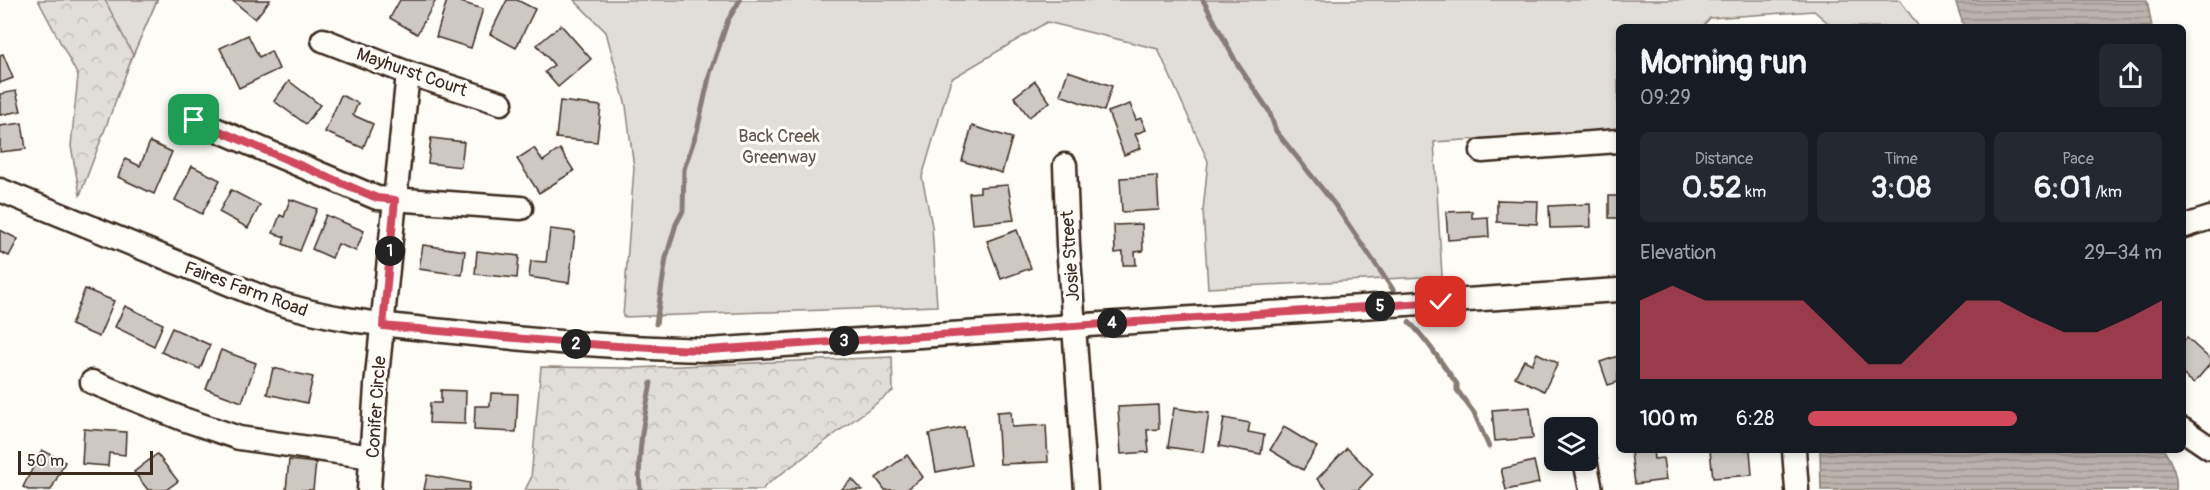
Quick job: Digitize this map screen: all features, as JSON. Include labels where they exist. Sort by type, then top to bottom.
[{"type":"street","name":"Mayhurst Court","points":[[323,40],[408,73],[501,103]]},
{"type":"street","name":"Conifer Circle","points":[[369,490],[376,386],[408,73]]},
{"type":"street","points":[[194,120],[377,198],[521,208]]},
{"type":"street","points":[[1482,151],[1616,141]]},
{"type":"street","name":"Josie Street","points":[[1065,165],[1068,245],[1086,490]]},
{"type":"street","name":"Faires Farm Road","points":[[0,190],[306,313],[383,326],[636,349],[708,350],[1616,290]]},
{"type":"street","points":[[2186,226],[2210,218]]},
{"type":"street","points":[[92,382],[183,419],[239,438],[372,457]]},
{"type":"street","points":[[2186,432],[2210,448]]},
{"type":"street","points":[[1794,453],[1797,490]]},
{"type":"street","points":[[1587,471],[1591,490]]},
{"type":"green space","points":[[38,0],[157,0],[133,55],[80,195],[71,146],[78,76]]},
{"type":"green space","points":[[105,0],[157,0],[133,55]]},
{"type":"green space","name":"Back Creek Greenway","points":[[574,0],[1900,0],[1917,24],[1829,24],[1814,11],[1710,18],[1705,24],[1616,24],[1616,130],[1434,142],[1442,276],[1208,288],[1203,211],[1208,161],[1158,49],[1047,22],[951,79],[922,177],[932,226],[937,306],[623,317],[634,168],[626,106],[606,32]]},
{"type":"green space","points":[[892,357],[893,391],[765,486],[763,490],[525,490],[531,478],[541,367],[633,368]]},
{"type":"shaded area","points":[[1955,0],[2147,0],[2151,24],[1963,24]]},
{"type":"shaded area","points":[[1820,453],[2166,453],[2176,480],[2176,490],[1821,490]]},
{"type":"building","points":[[232,0],[270,0],[255,19]]},
{"type":"building","points":[[400,0],[436,0],[417,34],[390,18]]},
{"type":"building","points":[[447,0],[483,9],[471,48],[436,37]]},
{"type":"building","points":[[507,0],[517,0],[535,9],[516,48],[490,34]]},
{"type":"building","points":[[561,25],[591,59],[558,87],[545,72],[554,65],[537,45]]},
{"type":"building","points":[[248,35],[259,57],[271,51],[279,69],[239,88],[220,48]]},
{"type":"building","points":[[3,54],[13,78],[0,83],[0,55]]},
{"type":"building","points":[[1068,71],[1112,86],[1104,111],[1060,95]]},
{"type":"building","points":[[289,81],[320,105],[306,124],[274,101]]},
{"type":"building","points":[[1035,81],[1050,102],[1029,117],[1014,97]]},
{"type":"building","points":[[16,91],[21,111],[0,115],[0,94]]},
{"type":"building","points":[[341,95],[358,103],[353,115],[373,124],[363,148],[325,132]]},
{"type":"building","points":[[560,101],[601,106],[597,142],[556,138]]},
{"type":"building","points":[[1130,104],[1136,120],[1141,118],[1146,130],[1135,134],[1141,148],[1124,155],[1108,112]]},
{"type":"building","points":[[22,123],[26,149],[0,152],[0,126]]},
{"type":"building","points":[[972,126],[1012,138],[1002,173],[962,161]]},
{"type":"building","points":[[431,138],[464,142],[461,167],[428,163]]},
{"type":"building","points":[[150,142],[172,152],[154,194],[118,177],[125,159],[140,166]]},
{"type":"building","points":[[534,148],[543,161],[560,149],[574,171],[539,193],[517,159]]},
{"type":"building","points":[[192,166],[220,180],[202,214],[175,200]]},
{"type":"building","points":[[1157,176],[1159,210],[1122,212],[1120,178]]},
{"type":"building","points":[[1008,185],[1014,220],[972,224],[969,193],[980,192],[980,187]]},
{"type":"building","points":[[231,190],[260,205],[248,228],[219,212]]},
{"type":"building","points":[[1609,196],[1616,196],[1616,218],[1609,218]]},
{"type":"building","points":[[290,199],[317,209],[300,251],[283,244],[285,237],[273,233],[280,215],[284,217]]},
{"type":"building","points":[[1497,200],[1538,201],[1537,224],[1497,222]]},
{"type":"building","points":[[1590,204],[1591,227],[1550,228],[1549,206]]},
{"type":"building","points":[[1472,211],[1472,218],[1488,217],[1489,237],[1448,240],[1446,212]]},
{"type":"building","points":[[326,215],[364,231],[356,251],[338,244],[332,258],[312,249]]},
{"type":"building","points":[[1142,224],[1143,251],[1135,252],[1136,265],[1123,265],[1123,252],[1115,253],[1114,225]]},
{"type":"building","points":[[550,229],[575,232],[569,283],[529,277],[531,261],[546,262]]},
{"type":"building","points":[[0,230],[18,239],[9,256],[0,252]]},
{"type":"building","points":[[1017,230],[1031,268],[1001,279],[987,241]]},
{"type":"building","points":[[423,245],[465,251],[462,275],[419,269]]},
{"type":"building","points":[[477,251],[519,256],[517,278],[475,274]]},
{"type":"building","points":[[85,289],[114,301],[99,337],[71,325]]},
{"type":"building","points":[[125,306],[163,324],[154,346],[115,327]]},
{"type":"building","points":[[172,328],[210,345],[200,369],[161,352]]},
{"type":"building","points":[[2186,339],[2210,359],[2210,364],[2194,383],[2186,377]]},
{"type":"building","points":[[221,350],[256,363],[242,402],[206,389]]},
{"type":"building","points":[[1537,353],[1558,363],[1544,391],[1515,377],[1524,360],[1532,364]]},
{"type":"building","points":[[1616,357],[1616,383],[1608,385],[1600,362]]},
{"type":"building","points":[[273,368],[313,377],[307,403],[267,394]]},
{"type":"building","points":[[441,390],[466,391],[465,424],[429,423],[430,403],[441,403]]},
{"type":"building","points":[[491,393],[518,394],[516,432],[474,430],[475,406],[490,406]]},
{"type":"building","points":[[1158,405],[1159,429],[1147,430],[1149,452],[1121,454],[1118,407]]},
{"type":"building","points":[[1530,407],[1533,438],[1495,441],[1492,410]]},
{"type":"building","points":[[1174,408],[1209,413],[1203,452],[1168,447]]},
{"type":"building","points":[[1011,411],[1012,427],[1046,425],[1048,462],[1000,464],[997,412]]},
{"type":"building","points":[[1224,418],[1250,423],[1248,432],[1264,435],[1261,454],[1219,446]]},
{"type":"building","points":[[964,427],[971,465],[936,472],[929,434]]},
{"type":"building","points":[[1284,427],[1317,447],[1303,470],[1270,450]]},
{"type":"building","points":[[84,429],[126,432],[125,455],[109,453],[108,466],[82,464]]},
{"type":"building","points":[[1347,448],[1373,474],[1358,490],[1328,490],[1317,479]]},
{"type":"building","points":[[42,450],[65,462],[51,490],[28,490],[23,487]]},
{"type":"building","points":[[1631,453],[1653,453],[1654,459],[1663,458],[1666,480],[1635,484]]},
{"type":"building","points":[[1710,453],[1750,453],[1752,475],[1713,478]]},
{"type":"building","points":[[157,454],[178,481],[166,490],[148,490],[134,472]]},
{"type":"building","points":[[907,455],[923,477],[906,490],[885,490],[876,478]]},
{"type":"building","points":[[289,460],[316,463],[313,490],[286,490]]},
{"type":"building","points":[[1534,461],[1539,483],[1506,490],[1501,469]]},
{"type":"building","points":[[427,475],[470,483],[469,490],[424,490]]},
{"type":"building","points":[[852,479],[862,490],[841,490]]},
{"type":"waterway","points":[[656,324],[666,258],[676,224],[683,211],[684,169],[697,131],[710,73],[728,20],[740,0]]},
{"type":"waterway","points":[[1203,0],[1236,62],[1269,111],[1276,131],[1335,205],[1394,291]]},
{"type":"waterway","points":[[1409,322],[1457,384],[1457,390],[1474,413],[1489,447]]},
{"type":"waterway","points":[[640,490],[640,449],[651,383]]},
{"type":"route","points":[[194,120],[377,198],[395,200],[383,326],[636,349],[708,350],[1441,302]]}]
